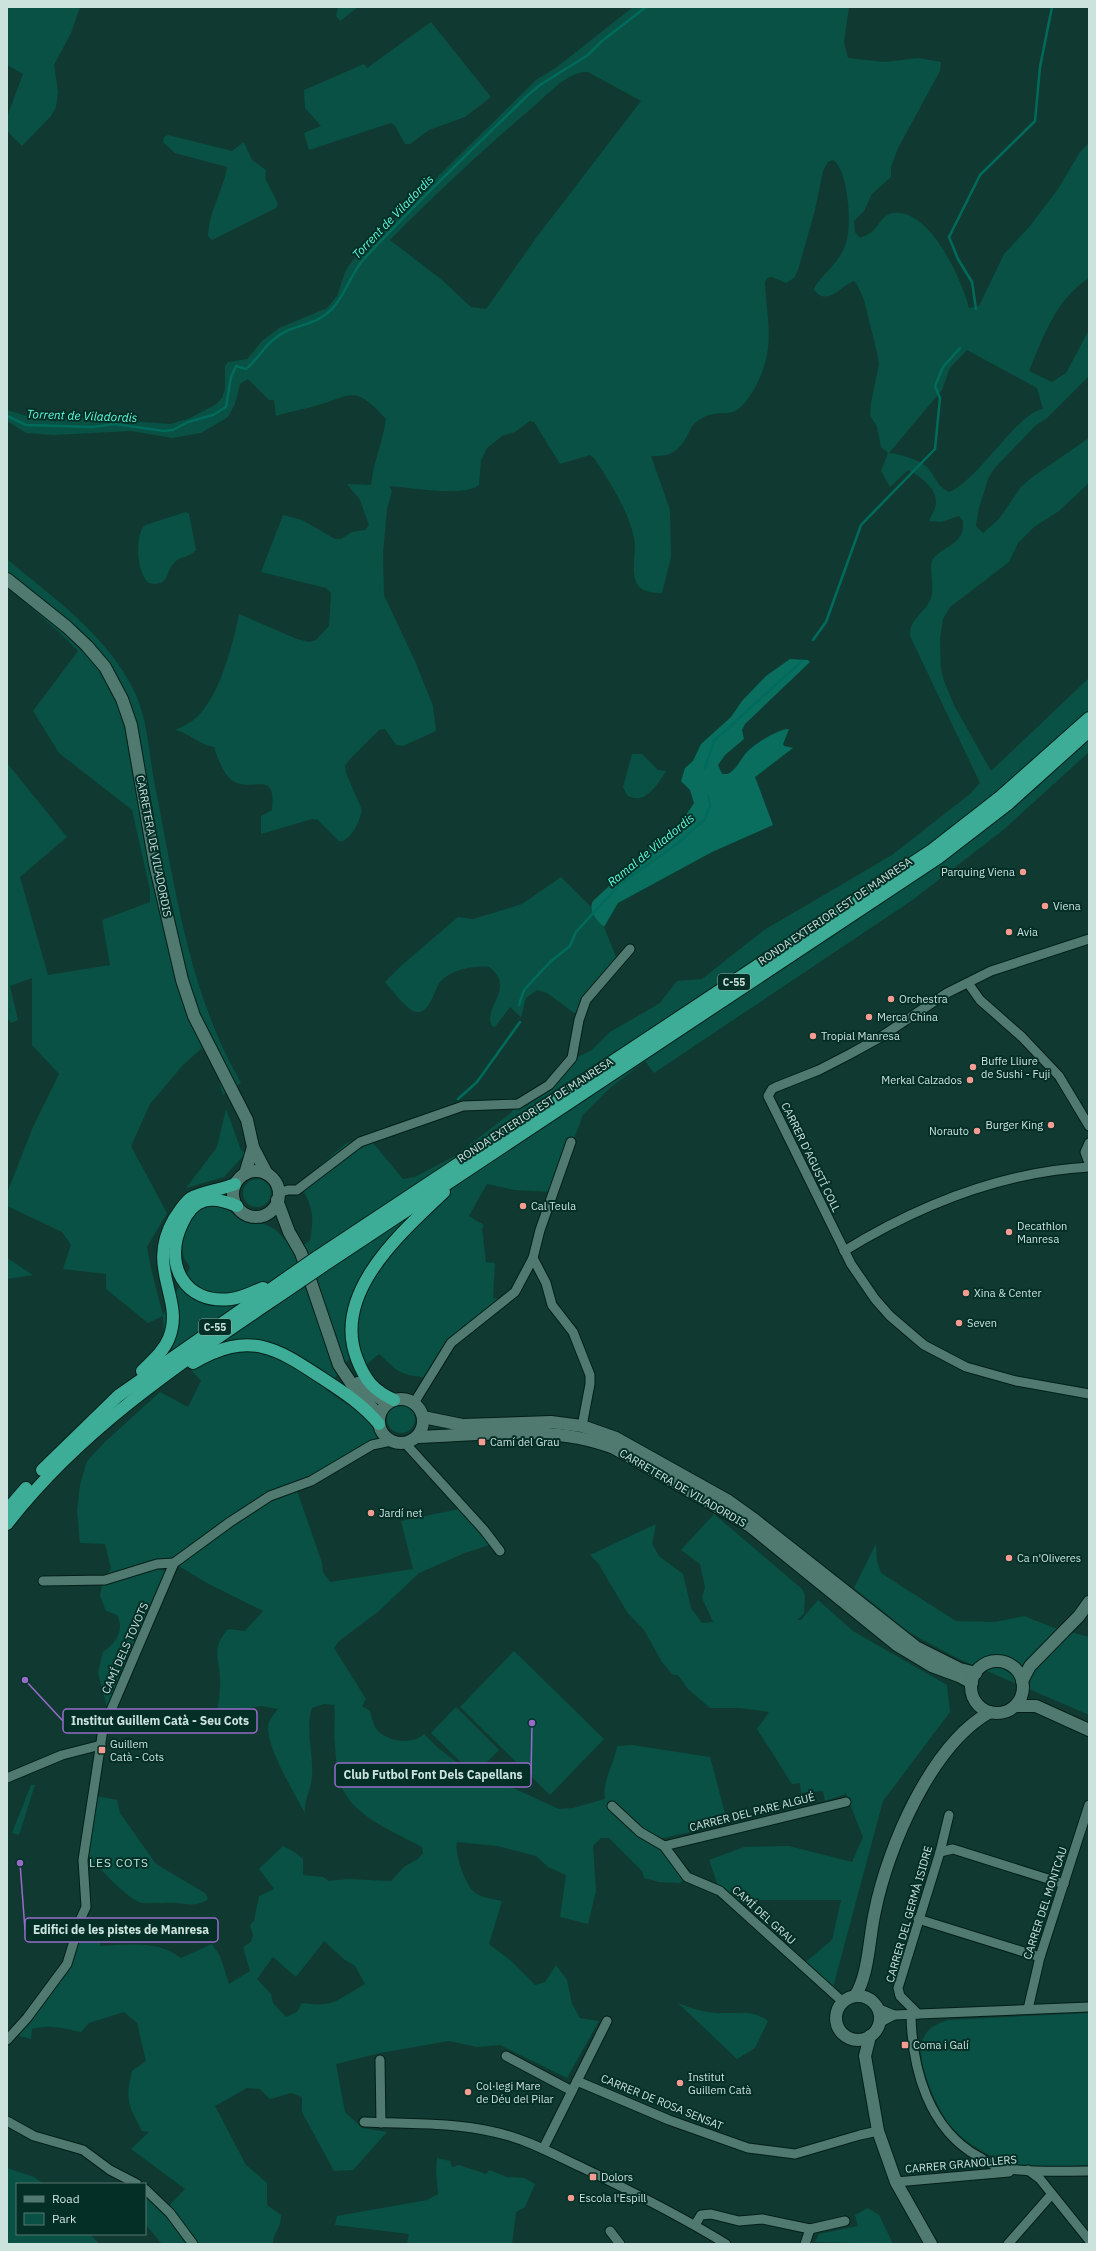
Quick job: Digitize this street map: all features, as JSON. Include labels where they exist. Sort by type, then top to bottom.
[{"type":"highway","name":"RONDA EXTERIOR EST DE MANRESA","points":[[7,1510],[62,1448],[118,1396],[295,1279],[932,850],[1000,797],[1089,718]]},
{"type":"highway","name":"RONDA EXTERIOR EST DE MANRESA","points":[[320,1262],[469,1169],[938,858],[1008,804],[1089,731]]},
{"type":"highway","points":[[391,1401],[371,1386],[363,1374],[354,1351],[351,1328],[357,1298],[370,1272],[388,1248],[469,1169]]},
{"type":"highway","points":[[118,1396],[162,1351],[169,1338],[172,1325],[172,1306],[163,1272],[162,1256],[171,1224],[182,1208],[192,1198],[235,1184]]},
{"type":"highway","points":[[237,1206],[226,1201],[211,1199],[198,1203],[188,1211],[179,1228],[173,1249],[174,1263],[180,1276],[190,1287],[203,1296],[224,1300],[246,1295],[295,1279]]},
{"type":"highway","name":"RONDA EXTERIOR EST DE MANRESA","points":[[7,1524],[44,1480],[68,1455],[153,1383],[295,1279]]},
{"type":"highway","points":[[153,1383],[225,1348],[245,1345],[267,1346],[283,1353],[360,1404],[379,1420]]},
{"type":"street","name":"CARRETERA DE VILADORDIS","points":[[7,578],[67,627],[87,646],[105,667],[122,700],[133,732],[156,864],[182,980],[194,1016],[247,1120],[253,1147],[267,1174]]},
{"type":"street","name":"CARRER D'AGUSTÍ COLL","points":[[844,1251],[770,1101],[769,1092],[776,1087],[818,1070],[879,1038],[947,993],[998,968],[1089,939]]},
{"type":"street","points":[[337,1358],[363,1388],[391,1401],[404,1399],[414,1403],[420,1409],[423,1417],[422,1428],[417,1436],[405,1443],[391,1441],[383,1434],[379,1420],[339,1365],[325,1329],[301,1253],[289,1232],[278,1196],[275,1181],[267,1174],[256,1171],[245,1174],[235,1184],[233,1195],[237,1206],[248,1215],[262,1215],[272,1210],[278,1196],[288,1190],[297,1190],[360,1142],[463,1106],[518,1104],[549,1085],[572,1058],[579,1020],[586,1000],[630,949]]},
{"type":"street","points":[[968,983],[980,1000],[1027,1043],[1059,1076],[1089,1126]]},
{"type":"street","points":[[414,1403],[451,1343],[515,1292],[532,1258],[540,1230],[571,1142]]},
{"type":"street","points":[[1089,1143],[1085,1152],[1089,1163]]},
{"type":"street","name":"CARRETERA DE VILADORDIS","points":[[245,1174],[253,1147]]},
{"type":"street","points":[[1089,1167],[1037,1172],[947,1198],[895,1221],[844,1251],[860,1280],[890,1316],[924,1345],[943,1356],[981,1373],[1089,1394]]},
{"type":"street","points":[[262,1215],[289,1232]]},
{"type":"street","points":[[532,1258],[546,1283],[552,1305],[573,1332],[590,1375],[589,1390],[582,1426]]},
{"type":"street","points":[[379,1420],[391,1401]]},
{"type":"street","name":"CARRETERA DE VILADORDIS","points":[[423,1417],[462,1425],[551,1422],[582,1426],[616,1438],[727,1500],[755,1520],[916,1647],[960,1669],[974,1678]]},
{"type":"street","name":"CARRETERA DE VILADORDIS","points":[[417,1436],[511,1433],[551,1434],[592,1440],[614,1448],[750,1526],[898,1645],[932,1666],[959,1676],[974,1678]]},
{"type":"street","name":"CAMÍ DELS TOVOTS","points":[[7,2040],[27,2018],[67,1964],[81,1918],[86,1907],[83,1860],[103,1729],[174,1564],[230,1522],[270,1496],[311,1481],[372,1445],[391,1441]]},
{"type":"street","points":[[405,1443],[484,1530],[500,1551]]},
{"type":"street","points":[[43,1581],[105,1580],[157,1564],[174,1564]]},
{"type":"street","points":[[1016,1706],[1021,1698],[1023,1685],[1030,1666],[1078,1616],[1089,1602]]},
{"type":"street","points":[[990,1712],[976,1702],[972,1693],[974,1678],[986,1664],[995,1662],[1006,1663],[1014,1668],[1036,1706]]},
{"type":"street","points":[[1014,1668],[1030,1666]]},
{"type":"street","points":[[971,1724],[974,1717],[976,1702]]},
{"type":"street","points":[[855,1996],[863,1981],[876,1905],[892,1850],[922,1789],[943,1756],[971,1724],[990,1712],[1004,1712],[1016,1706],[1036,1706],[1089,1730]]},
{"type":"street","points":[[7,1778],[62,1755],[101,1745]]},
{"type":"street","name":"CARRER DEL PARE ALGUÉ","points":[[664,1846],[846,1802]]},
{"type":"street","name":"CARRER DEL MONTCAU","points":[[1028,2009],[1040,1957],[1089,1805]]},
{"type":"street","name":"CAMÍ DEL GRAU","points":[[612,1806],[640,1832],[664,1846],[687,1877],[720,1891],[843,2002]]},
{"type":"street","name":"CARRER DEL GERMÀ ISIDRE","points":[[914,2014],[900,1996],[898,1988],[918,1918],[940,1852],[949,1814]]},
{"type":"street","points":[[940,1852],[953,1850],[1064,1884]]},
{"type":"street","points":[[918,1918],[1040,1957]]},
{"type":"street","points":[[863,1981],[868,1998],[877,2008],[894,2015]]},
{"type":"street","points":[[868,1998],[855,1996],[843,2002],[837,2011],[836,2022],[844,2035],[854,2039],[862,2039],[870,2036]]},
{"type":"street","points":[[865,2056],[870,2036],[879,2023],[894,2015],[1089,2007]]},
{"type":"street","points":[[877,2008],[879,2023]]},
{"type":"street","points":[[914,2014],[912,2043],[920,2078],[931,2108],[946,2130],[968,2151],[1002,2168],[1089,2171]]},
{"type":"street","points":[[543,2149],[607,2021]]},
{"type":"street","points":[[854,2039],[865,2056],[878,2132],[896,2182],[931,2244]]},
{"type":"street","points":[[506,2056],[572,2091]]},
{"type":"street","points":[[380,2060],[381,2123]]},
{"type":"street","name":"CARRER DE ROSA SENSAT","points":[[578,2081],[669,2120],[748,2148],[796,2154],[860,2135],[878,2132]]},
{"type":"street","points":[[7,2121],[34,2136],[83,2150],[110,2170],[135,2183]]},
{"type":"street","points":[[364,2122],[452,2126],[494,2132],[543,2149],[625,2188],[695,2225],[726,2244]]},
{"type":"street","points":[[1028,2170],[1040,2179],[1051,2195],[1089,2240]]},
{"type":"street","name":"CARRER GRANOLLERS","points":[[896,2182],[1028,2170]]},
{"type":"street","points":[[146,2190],[170,2213],[190,2242],[193,2244]]},
{"type":"street","points":[[1008,2244],[1051,2195]]},
{"type":"street","points":[[695,2225],[701,2215],[712,2214],[739,2221],[762,2219],[810,2229],[845,2221]]},
{"type":"street","points":[[805,2244],[810,2229]]},
{"type":"street","points":[[610,2231],[620,2244]]},
{"type":"green space","points":[[7,7],[80,7],[71,33],[54,65],[58,92],[56,107],[51,116],[22,146],[7,131],[7,117],[23,74],[7,65]]},
{"type":"green space","points":[[338,7],[358,7],[340,21],[336,16]]},
{"type":"green space","points":[[633,7],[849,7],[844,42],[848,58],[885,62],[918,58],[941,62],[940,71],[898,148],[891,167],[891,177],[872,194],[864,211],[854,221],[855,232],[860,238],[869,234],[886,216],[893,213],[907,214],[920,222],[931,233],[952,264],[969,308],[979,306],[1004,254],[1030,226],[1058,189],[1080,152],[1089,143],[1089,278],[1067,297],[1059,308],[1046,332],[1029,371],[1052,382],[1066,373],[1089,330],[1089,376],[1047,418],[1035,426],[993,470],[988,479],[979,508],[976,526],[983,533],[999,519],[1021,487],[1031,478],[1089,438],[1089,483],[1059,511],[1034,527],[1018,543],[1009,562],[950,607],[943,619],[940,639],[941,669],[944,681],[954,705],[991,771],[1089,678],[1089,752],[1002,831],[911,901],[654,1073],[645,1061],[610,1088],[583,1115],[554,1192],[515,1190],[487,1184],[469,1216],[484,1225],[482,1229],[486,1262],[495,1263],[493,1298],[507,1300],[457,1337],[427,1383],[422,1377],[402,1373],[394,1368],[379,1354],[361,1369],[354,1352],[326,1390],[376,1424],[379,1438],[372,1445],[296,1488],[322,1563],[323,1572],[330,1582],[413,1569],[401,1521],[464,1508],[495,1543],[465,1553],[419,1573],[379,1611],[339,1641],[334,1648],[366,1699],[362,1706],[370,1711],[376,1729],[388,1738],[401,1741],[414,1740],[424,1734],[437,1747],[476,1777],[482,1774],[559,1809],[573,1808],[605,1799],[605,1785],[617,1746],[632,1745],[710,1757],[725,1813],[709,1828],[663,1838],[642,1833],[664,1846],[687,1877],[680,1883],[659,1882],[644,1878],[642,1871],[609,1838],[601,1838],[593,1846],[596,1891],[588,1924],[560,1917],[566,1875],[548,1867],[536,1856],[497,1846],[457,1842],[459,1862],[465,1878],[473,1891],[477,1894],[502,1901],[489,1944],[510,1960],[535,1985],[545,1982],[556,1965],[567,1980],[572,2004],[580,2018],[599,2021],[567,2078],[500,2045],[477,2047],[449,2041],[380,2053],[336,2064],[345,2112],[362,2128],[387,2132],[353,2170],[334,2171],[302,2112],[302,2097],[291,2093],[270,2099],[260,2089],[247,2088],[215,2106],[246,2165],[267,2183],[267,2205],[281,2215],[280,2224],[273,2244],[162,2244],[146,2225],[146,2190],[166,2209],[185,2189],[131,2149],[149,2132],[142,2131],[131,2108],[128,2096],[132,2071],[146,2061],[137,2023],[124,2012],[89,2023],[81,2032],[63,2028],[44,2027],[32,2029],[31,2039],[19,2036],[36,2011],[82,1929],[102,1935],[100,1946],[152,1946],[172,1952],[181,1958],[212,1944],[220,1956],[229,1984],[250,1971],[243,1947],[251,1942],[253,1935],[250,1925],[254,1921],[259,1896],[274,1889],[259,1869],[283,1846],[296,1853],[303,1859],[303,1875],[323,1877],[329,1881],[348,1879],[391,1881],[404,1867],[419,1858],[423,1853],[422,1847],[367,1817],[350,1800],[343,1790],[339,1779],[336,1762],[334,1740],[334,1705],[324,1704],[312,1708],[309,1736],[312,1774],[305,1805],[305,1813],[281,1768],[270,1741],[268,1730],[269,1722],[278,1709],[261,1706],[217,1714],[220,1688],[217,1653],[219,1642],[228,1629],[245,1631],[263,1611],[205,1582],[174,1563],[105,1580],[111,1568],[105,1544],[80,1543],[77,1511],[80,1485],[87,1461],[107,1440],[160,1392],[188,1407],[201,1381],[164,1339],[163,1316],[148,1323],[106,1289],[106,1274],[63,1269],[71,1245],[62,1232],[7,1206],[7,1193],[33,1127],[59,1074],[32,1045],[32,978],[10,986],[18,1020],[11,1023],[7,1018],[7,763],[67,837],[20,877],[48,975],[110,965],[102,920],[150,902],[150,890],[132,810],[59,753],[33,711],[78,651],[59,632],[7,587],[7,559],[58,601],[90,630],[118,664],[136,696],[141,709],[147,736],[153,777],[186,941],[209,1013],[223,1049],[241,1083],[223,1095],[217,1074],[202,1048],[183,1065],[150,1104],[131,1146],[167,1213],[147,1247],[163,1315],[190,1268],[184,1258],[182,1240],[188,1222],[199,1208],[208,1205],[221,1206],[245,1222],[269,1226],[281,1235],[295,1252],[310,1240],[312,1224],[310,1204],[299,1184],[345,1144],[362,1137],[369,1138],[403,1179],[415,1177],[455,1156],[511,1113],[520,1098],[551,1077],[565,1063],[592,1050],[610,1032],[660,1003],[677,981],[702,979],[764,930],[892,855],[970,794],[980,783],[910,636],[912,625],[929,603],[931,598],[931,566],[933,559],[958,540],[963,529],[963,521],[959,516],[941,522],[929,521],[936,505],[934,492],[927,483],[908,470],[890,487],[881,471],[888,453],[881,447],[877,427],[870,415],[879,364],[864,300],[857,284],[854,281],[829,296],[819,295],[814,290],[835,263],[845,247],[848,233],[849,216],[845,183],[838,165],[833,160],[828,162],[823,171],[815,210],[798,270],[794,278],[786,283],[772,277],[767,278],[765,282],[769,335],[768,347],[762,372],[750,396],[737,410],[727,413],[713,414],[701,418],[692,426],[681,446],[677,450],[663,456],[651,456],[670,510],[671,557],[662,593],[641,589],[637,584],[634,573],[635,544],[628,518],[618,496],[594,458],[590,455],[560,464],[534,422],[530,421],[515,432],[502,436],[487,448],[481,461],[479,485],[471,489],[460,491],[436,491],[389,486],[392,491],[387,509],[383,553],[384,595],[415,661],[433,706],[436,731],[403,746],[396,745],[385,729],[379,730],[349,760],[345,766],[346,773],[362,810],[359,820],[352,833],[345,840],[340,842],[318,820],[312,819],[261,834],[261,816],[272,810],[271,790],[268,786],[264,784],[244,785],[232,781],[222,768],[214,747],[204,744],[175,730],[188,724],[201,713],[217,687],[233,641],[239,614],[297,639],[309,642],[316,640],[329,626],[331,593],[326,588],[261,572],[283,515],[302,520],[335,539],[341,539],[352,532],[365,530],[369,525],[360,500],[347,484],[371,485],[386,419],[366,400],[359,396],[352,395],[276,416],[274,400],[269,400],[248,379],[240,384],[235,404],[228,417],[201,433],[172,438],[131,431],[54,435],[26,433],[7,421],[7,410],[40,420],[84,418],[170,424],[188,419],[215,405],[222,398],[225,389],[225,366],[228,362],[247,359],[262,341],[279,328],[327,308],[337,296],[345,272],[353,260],[536,80],[557,67]],"holes":[[[583,72],[588,72],[641,101],[536,238],[486,309],[471,307],[442,280],[390,240],[460,172],[549,92],[569,77]],[[967,350],[1037,388],[1043,409],[1033,413],[1022,422],[974,473],[950,492],[945,490],[939,484],[930,470],[923,464],[909,457],[889,453],[942,390],[950,368]],[[324,1941],[345,1960],[355,1966],[365,1984],[336,2001],[322,2004],[302,2003],[297,2012],[286,2017],[273,2003],[271,1994],[257,1979],[273,1957],[296,1977]]]},
{"type":"green space","points":[[431,22],[491,97],[465,117],[429,130],[410,144],[405,144],[395,126],[391,123],[309,150],[304,133],[321,126],[305,108],[304,90],[364,64],[367,68]]},
{"type":"green space","points":[[168,135],[232,151],[244,142],[252,160],[266,170],[265,178],[278,204],[276,208],[212,240],[208,236],[209,227],[227,167],[175,153],[163,142],[164,137]]},
{"type":"green space","points":[[186,512],[189,514],[196,550],[175,562],[164,581],[156,584],[149,583],[142,572],[138,554],[139,537],[142,530],[145,525]]},
{"type":"green space","points":[[790,659],[808,660],[810,662],[745,724],[742,730],[744,739],[725,755],[718,765],[722,774],[728,774],[734,770],[746,753],[754,746],[779,731],[789,729],[783,744],[784,746],[793,748],[755,777],[773,825],[712,852],[618,903],[604,927],[592,912],[591,908],[593,901],[649,849],[679,826],[694,803],[690,790],[681,781],[685,768],[693,761],[701,744],[731,717],[742,701],[766,676]]},
{"type":"green space","points":[[632,754],[642,754],[658,770],[666,771],[650,792],[645,796],[633,798],[627,795],[623,787]]},
{"type":"green space","points":[[561,877],[591,907],[594,916],[604,927],[620,967],[584,1011],[574,1013],[547,993],[537,990],[526,998],[521,1017],[510,1007],[495,1027],[492,1026],[490,1019],[491,1012],[500,990],[500,982],[497,975],[489,967],[463,969],[450,974],[440,982],[431,1001],[421,1012],[413,1011],[409,1008],[385,982],[402,965],[458,917],[473,919],[522,904]]},
{"type":"green space","points":[[226,1109],[241,1150],[246,1153],[224,1177],[186,1188],[217,1147]]},
{"type":"green space","points":[[257,1179],[267,1183],[271,1193],[267,1203],[257,1207],[247,1203],[243,1193],[247,1183]]},
{"type":"green space","points":[[7,1258],[33,1275],[7,1279]]},
{"type":"green space","points":[[401,1405],[411,1409],[415,1419],[411,1429],[401,1433],[391,1429],[387,1419],[391,1409]]},
{"type":"green space","points":[[714,1514],[802,1589],[805,1595],[804,1614],[797,1620],[801,1620],[818,1600],[853,1631],[947,1685],[950,1712],[883,1801],[832,1991],[802,1965],[832,1940],[841,1900],[731,1900],[720,1891],[709,1860],[744,1847],[789,1846],[852,1862],[863,1837],[846,1794],[825,1801],[823,1791],[801,1793],[800,1783],[792,1784],[757,1729],[769,1712],[740,1708],[710,1708],[687,1688],[678,1675],[673,1675],[662,1662],[644,1630],[627,1612],[598,1563],[590,1555],[656,1524],[652,1544],[659,1556],[683,1574],[691,1608],[702,1623],[713,1622],[702,1598],[705,1587],[700,1564],[681,1550]]},
{"type":"green space","points":[[876,1544],[877,1561],[881,1573],[956,1621],[995,1622],[1024,1616],[1052,1627],[1089,1637],[1089,1715],[959,1659],[910,1633],[854,1588]]},
{"type":"green space","points":[[157,1569],[166,1571],[109,1715],[98,1673],[103,1652],[112,1645],[118,1636],[120,1626],[117,1615],[106,1611],[100,1596],[102,1585]]},
{"type":"green space","points":[[514,1651],[604,1739],[550,1795],[460,1707]]},
{"type":"green space","points":[[456,1707],[499,1750],[474,1775],[431,1733]]},
{"type":"green space","points":[[31,1785],[35,1785],[19,1835],[12,1833]]},
{"type":"green space","points":[[92,1795],[117,1800],[120,1813],[156,1864],[205,1893],[208,1899],[204,1902],[193,1904],[142,1903],[125,1893],[84,1854]]},
{"type":"green space","points":[[678,2003],[712,2013],[741,2013],[757,2015],[768,2021],[755,2048],[737,2059]]},
{"type":"green space","points":[[1089,2013],[1089,2165],[1032,2167],[1009,2164],[972,2145],[959,2135],[949,2124],[933,2095],[924,2070],[921,2047],[925,2035],[930,2029],[948,2020]]},
{"type":"green space","points":[[437,2158],[450,2161],[452,2167],[459,2165],[486,2174],[489,2170],[507,2177],[524,2178],[535,2184],[525,2207],[516,2212],[512,2244],[407,2244],[409,2234],[335,2225],[337,2216],[427,2200],[438,2194],[436,2172]]},
{"type":"green space","points":[[7,2168],[34,2177],[43,2183],[16,2183],[16,2235],[91,2235],[99,2244],[7,2244]]},
{"type":"green space","points":[[868,2208],[879,2215],[893,2244],[815,2242],[819,2234],[858,2226],[855,2215]]},
{"type":"waterway","name":"Torrent de Viladordis","points":[[7,416],[26,425],[93,427],[115,424],[164,431],[173,430],[188,422],[213,415],[226,407],[231,377],[236,366],[246,369],[269,343],[280,335],[317,320],[331,310],[341,298],[355,271],[364,259],[424,197],[527,96],[540,85],[588,55],[602,41],[646,7]]},
{"type":"waterway","name":"Ramal de Viladordis","points":[[976,309],[972,282],[958,259],[949,237],[980,175],[1035,121],[1040,67],[1052,7]]},
{"type":"waterway","name":"Ramal de Viladordis","points":[[813,640],[826,622],[861,525],[935,449],[940,398],[935,386],[943,367],[960,348]]},
{"type":"waterway","name":"Ramal de Viladordis","points":[[705,768],[714,741],[802,661]]},
{"type":"waterway","name":"Ramal de Viladordis","points":[[519,1005],[524,990],[550,962],[570,946],[576,932],[620,884],[677,844],[705,819],[710,806],[708,796]]},
{"type":"waterway","name":"Ramal de Viladordis","points":[[458,1099],[477,1082],[520,1022]]},
{"type":"place","name":"Parquing Viena","points":[[1023,872]]},
{"type":"place","name":"Viena","points":[[1045,906]]},
{"type":"place","name":"Avia","points":[[1009,932]]},
{"type":"place","name":"Orchestra","points":[[891,999]]},
{"type":"place","name":"Merca China","points":[[869,1017]]},
{"type":"place","name":"Tropial Manresa","points":[[813,1036]]},
{"type":"place","name":"Buffe Lliure de Sushi - Fuji","points":[[973,1067]]},
{"type":"place","name":"Merkal Calzados","points":[[970,1080]]},
{"type":"place","name":"Burger King","points":[[1051,1125]]},
{"type":"place","name":"Norauto","points":[[977,1131]]},
{"type":"place","name":"Cal Teula","points":[[523,1206]]},
{"type":"place","name":"Decathlon Manresa","points":[[1009,1232]]},
{"type":"place","name":"Xina & Center","points":[[966,1293]]},
{"type":"place","name":"Seven","points":[[959,1323]]},
{"type":"place","name":"Camí del Grau","points":[[482,1442]]},
{"type":"place","name":"Jardí net","points":[[371,1513]]},
{"type":"place","name":"Ca n'Oliveres","points":[[1009,1558]]},
{"type":"place","name":"Institut Guillem Catà - Seu Cots","points":[[25,1680]]},
{"type":"place","name":"Club Futbol Font Dels Capellans","points":[[532,1723]]},
{"type":"place","name":"Guillem Catà - Cots","points":[[102,1750]]},
{"type":"place","name":"Edifici de les pistes de Manresa","points":[[20,1863]]},
{"type":"place","name":"Coma i Galí","points":[[905,2045]]},
{"type":"place","name":"Institut Guillem Catà","points":[[680,2083]]},
{"type":"place","name":"Col·legi Mare de Déu del Pilar","points":[[468,2092]]},
{"type":"place","name":"Dolors","points":[[593,2177]]},
{"type":"place","name":"Escola l'Espill","points":[[571,2198]]},
{"type":"district","name":"LES COTS","points":[[119,1863]]}]
